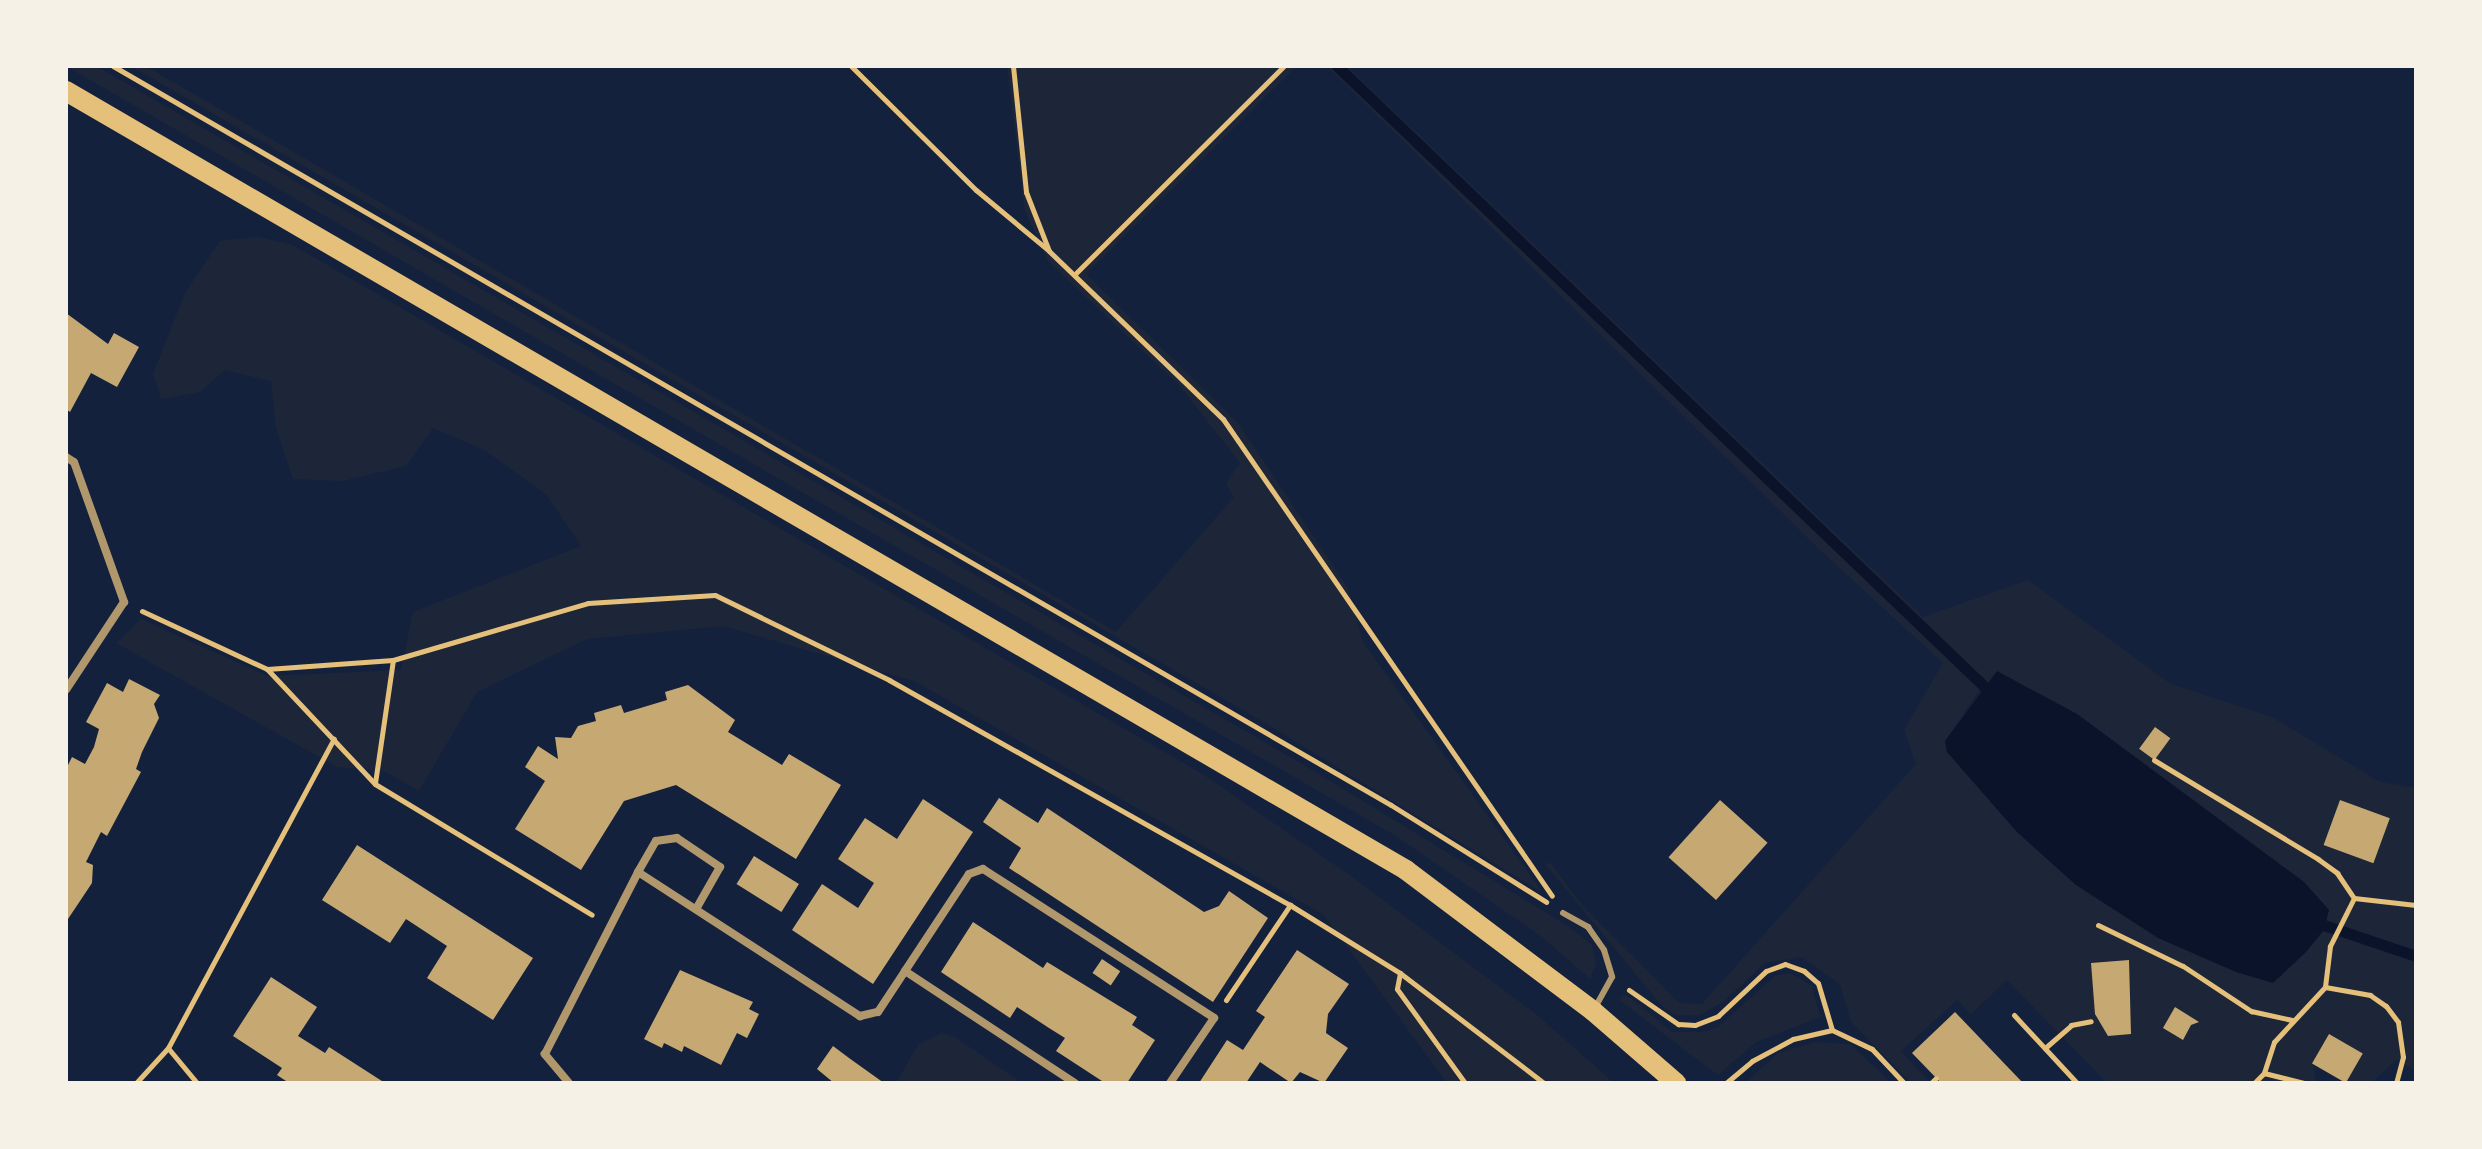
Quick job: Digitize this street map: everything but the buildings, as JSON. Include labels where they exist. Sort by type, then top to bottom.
[{"type":"main road","points":[[66,91],[1406,870],[1593,1011],[1676,1083]]},
{"type":"street","points":[[66,457],[74,462],[124,602],[66,690]]},
{"type":"street","points":[[569,1083],[545,1054],[609,924],[656,841],[677,838],[720,867],[696,909]]},
{"type":"street","points":[[638,872],[860,1016],[878,1012],[969,874],[983,869],[1214,1018],[1170,1083]]},
{"type":"street","points":[[905,971],[1075,1083]]},
{"type":"lane","points":[[1563,913],[1588,927],[1604,950],[1612,977],[1593,1011]]},
{"type":"path","points":[[113,66],[1391,805],[1563,913]]},
{"type":"path","points":[[851,66],[976,190],[1076,273],[1223,419],[1563,913]]},
{"type":"path","points":[[1013,66],[1026,192],[1049,251]]},
{"type":"path","points":[[1076,273],[1284,66]]},
{"type":"path","points":[[267,669],[393,660],[588,603],[715,595],[889,680],[1290,905],[1400,973],[1544,1083]]},
{"type":"path","points":[[124,602],[267,669],[375,784],[609,924]]},
{"type":"path","points":[[375,784],[393,660]]},
{"type":"path","points":[[136,1083],[168,1048],[334,739]]},
{"type":"path","points":[[2154,760],[2318,859],[2337,873],[2354,898],[2416,905]]},
{"type":"path","points":[[2254,1083],[2264,1073],[2274,1042],[2325,987],[2330,946],[2354,898]]},
{"type":"path","points":[[1214,1018],[1290,905]]},
{"type":"path","points":[[2098,925],[2183,966],[2251,1011],[2292,1020]]},
{"type":"path","points":[[1612,977],[1678,1024],[1695,1025],[1718,1016],[1766,971],[1785,964],[1804,971],[1818,983],[1832,1030]]},
{"type":"path","points":[[1400,973],[1397,989],[1465,1083]]},
{"type":"path","points":[[2325,987],[2370,995],[2386,1006],[2398,1022],[2403,1057],[2396,1083]]},
{"type":"path","points":[[2014,1015],[2077,1083]]},
{"type":"path","points":[[2045,1048],[2071,1025],[2091,1021]]},
{"type":"path","points":[[1726,1083],[1752,1061],[1793,1039],[1832,1030],[1872,1049],[1904,1083]]},
{"type":"path","points":[[168,1048],[197,1083]]},
{"type":"path","points":[[2264,1073],[2304,1083]]},
{"type":"shaded area","points":[[66,66],[96,66],[1309,768],[1571,928],[1592,945],[1596,963],[1590,979],[1541,936],[1396,836]]},
{"type":"shaded area","points":[[131,66],[145,66],[208,102],[1116,632],[1234,497],[1226,483],[1240,463],[1180,386],[1048,261],[1025,211],[1007,66],[1297,66],[1086,274],[1238,423],[1348,588],[1363,642],[1543,893],[1260,720]]},
{"type":"shaded area","points":[[1327,66],[1347,66],[1923,617],[2028,580],[2171,684],[2272,717],[2380,782],[2416,788],[2416,1071],[2396,1060],[2371,1083],[2346,1083],[2313,1064],[2316,1083],[2107,1083],[2007,980],[1971,1014],[1957,1000],[1901,1051],[1930,1083],[1911,1083],[1851,1022],[1840,984],[1802,957],[1765,963],[1724,1001],[1700,1015],[1676,1015],[1662,1006],[1546,865],[1550,862],[1581,904],[1679,1003],[1702,1004],[1916,764],[1904,730],[1943,663],[1819,549]],"holes":[[[1982,686],[2054,702],[2077,714],[2304,882],[2329,910],[2076,885],[2017,832],[1947,751],[1946,740]]]},
{"type":"shaded area","points":[[258,237],[293,245],[1204,775],[1348,874],[1536,1014],[1614,1083],[1447,1083],[1324,915],[914,681],[723,626],[587,639],[477,692],[419,791],[386,772],[337,767],[116,643],[141,619],[267,676],[401,670],[413,612],[581,546],[546,494],[486,451],[433,428],[406,466],[343,481],[293,479],[276,428],[271,381],[225,370],[200,392],[161,399],[153,374],[185,293],[220,241]]},
{"type":"shaded area","points":[[1997,671],[2077,714],[2304,882],[2329,910],[2324,930],[2306,952],[2273,983],[2236,972],[2158,938],[2076,885],[2017,832],[1947,752],[1945,741]]},
{"type":"shaded area","points":[[1790,973],[1812,986],[1820,1017],[1756,1042],[1718,1075],[1619,1000],[1624,995],[1632,999],[1672,1032],[1701,1032],[1718,1027],[1775,976]]},
{"type":"shaded area","points":[[941,1033],[955,1037],[1022,1083],[897,1081],[918,1045]]},
{"type":"shaded area","points":[[1814,1042],[1850,1044],[1892,1083],[1745,1083],[1778,1053]]},
{"type":"waterway","points":[[1337,66],[1991,693]]},
{"type":"waterway","points":[[2315,922],[2416,956]]}]
